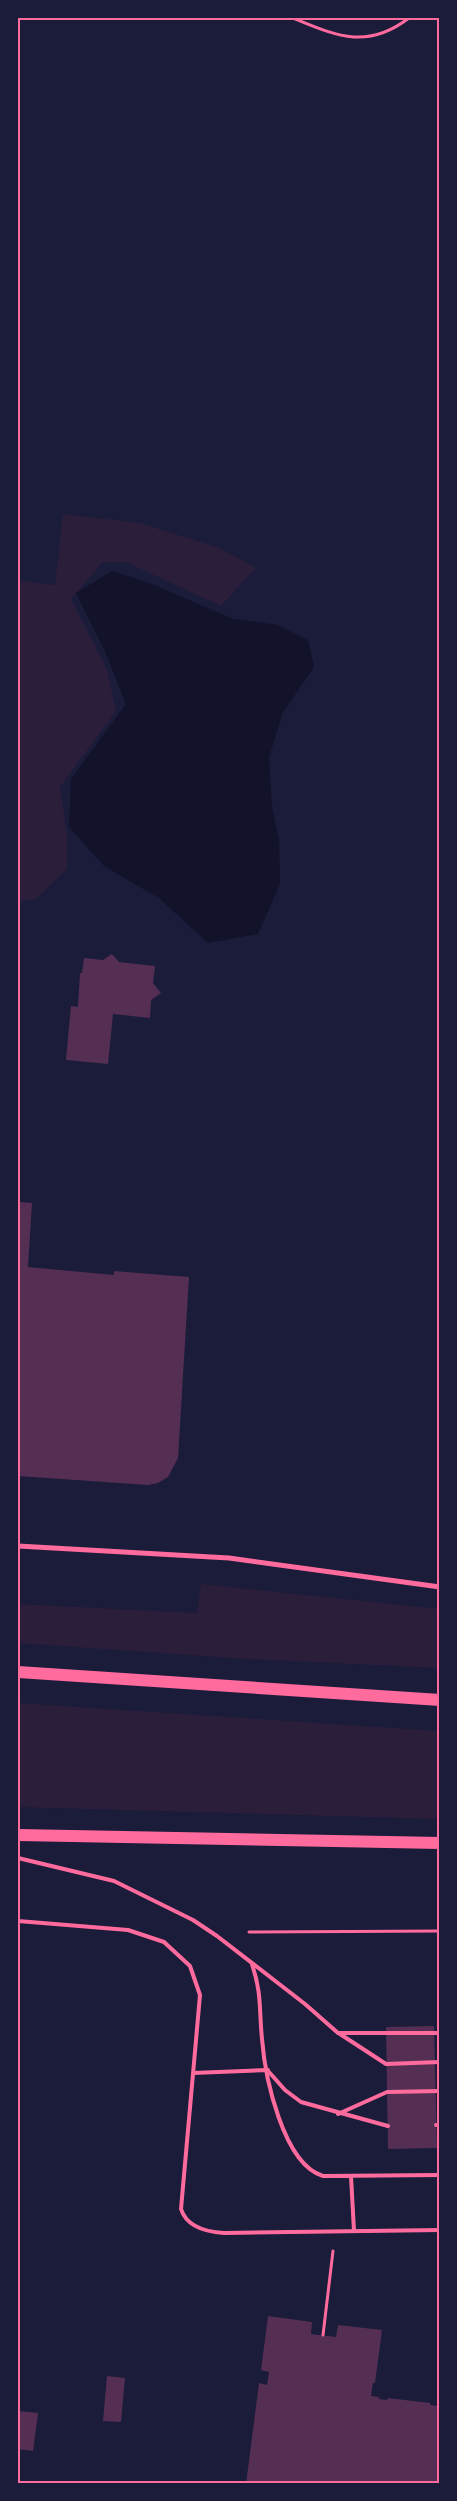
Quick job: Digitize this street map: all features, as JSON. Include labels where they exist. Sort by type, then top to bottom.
[{"type":"main road","points":[[18,1672],[440,1700]]},
{"type":"main road","points":[[18,1835],[248,1841],[440,1843]]},
{"type":"street","points":[[18,1546],[229,1558],[440,1587]]},
{"type":"lane","points":[[18,1858],[114,1881],[193,1920],[217,1936],[338,2033],[386,2064],[440,2062]]},
{"type":"lane","points":[[18,1921],[128,1930],[164,1942],[190,1966],[200,1995],[181,2209],[188,2222],[198,2228],[224,2233],[440,2230]]},
{"type":"lane","points":[[252,1964],[261,1995],[262,2039],[268,2070],[278,2116],[290,2146],[315,2173],[323,2176],[440,2174]]},
{"type":"lane","points":[[338,2033],[440,2033]]},
{"type":"lane","points":[[193,2073],[268,2070]]},
{"type":"lane","points":[[268,2070],[285,2090],[301,2102],[338,2114],[388,2126]]},
{"type":"lane","points":[[338,2114],[387,2092],[440,2091]]},
{"type":"lane","points":[[351,2176],[354,2231]]},
{"type":"path","points":[[294,18],[334,35],[362,38],[398,26],[409,18]]},
{"type":"path","points":[[217,1936],[255,1932],[440,1931]]},
{"type":"path","points":[[323,2335],[335,2232]]},
{"type":"shaded area","points":[[63,514],[140,523],[220,548],[256,568],[221,606],[126,562],[103,562],[71,599],[107,670],[116,711],[60,787],[67,834],[67,869],[36,899],[18,901],[18,580],[55,585]]},
{"type":"shaded area","points":[[112,571],[152,584],[233,619],[278,625],[308,640],[314,667],[283,712],[269,757],[272,807],[279,839],[280,884],[258,934],[208,943],[159,898],[104,866],[69,827],[71,779],[126,704],[105,651],[76,593]]},
{"type":"shaded area","points":[[201,1584],[439,1609],[439,1668],[246,1659],[18,1643],[18,1604],[197,1613]]},
{"type":"shaded area","points":[[18,1703],[439,1731],[439,1819],[18,1807]]},
{"type":"building","points":[[112,954],[119,962],[155,966],[153,983],[161,993],[151,1000],[150,1018],[113,1014],[108,1064],[66,1060],[71,1006],[78,1007],[80,973],[82,973],[84,958],[103,960]]},
{"type":"building","points":[[18,1202],[32,1203],[28,1267],[114,1275],[114,1271],[189,1277],[178,1458],[168,1477],[158,1483],[148,1485],[18,1476]]},
{"type":"building","points":[[434,2026],[437,2148],[388,2149],[386,2027]]},
{"type":"building","points":[[268,2316],[312,2322],[311,2334],[336,2337],[338,2325],[382,2330],[375,2383],[373,2383],[371,2396],[387,2400],[388,2398],[430,2403],[430,2405],[438,2406],[440,2400],[440,2484],[246,2484],[259,2383],[267,2385],[269,2372],[261,2370]]},
{"type":"building","points":[[107,2376],[125,2378],[121,2422],[103,2421]]},
{"type":"building","points":[[18,2411],[38,2413],[33,2451],[18,2449]]}]
